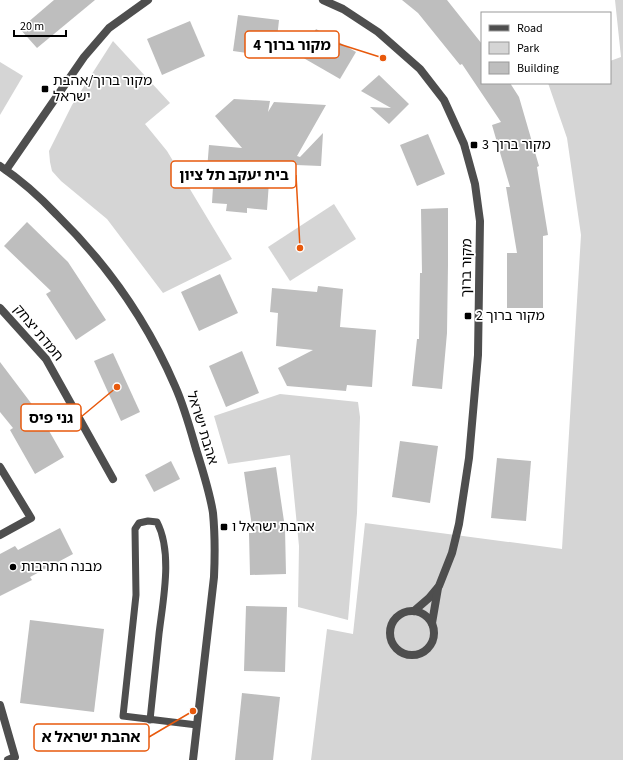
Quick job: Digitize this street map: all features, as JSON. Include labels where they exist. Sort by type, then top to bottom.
[{"type":"street","points":[[3,168],[84,57],[109,28],[148,0]]},
{"type":"street","name":"מקור ברוך","points":[[323,0],[343,9],[378,32],[420,69],[444,100],[464,144],[475,184],[480,221],[478,354],[469,458],[459,524],[452,553],[439,586],[429,598],[414,611]]},
{"type":"street","name":"אהבת ישראל","points":[[3,168],[15,176],[55,212],[80,238],[111,275],[135,310],[160,354],[176,387],[195,445],[213,512],[215,546],[214,577],[193,760]]},
{"type":"street","name":"חמדת יצחק","points":[[0,308],[46,359],[113,479]]},
{"type":"street","points":[[0,467],[30,518],[0,535]]},
{"type":"street","points":[[432,623],[439,586]]},
{"type":"street","points":[[407,611],[414,611],[422,612],[432,623],[434,629],[432,643],[428,649],[415,655],[401,653],[395,648],[391,642],[390,634],[394,620],[400,614],[407,611]]},
{"type":"street","points":[[0,705],[12,759]]},
{"type":"lane","points":[[150,720],[166,561],[162,531],[157,522],[148,521],[139,523],[135,529],[136,595],[123,716],[150,720],[197,724]]},
{"type":"green space","points":[[615,0],[623,0],[623,760],[311,760],[327,629],[353,634],[365,523],[562,549],[581,235],[567,138],[548,84],[611,84],[611,61],[621,57]]},
{"type":"green space","points":[[113,41],[170,103],[145,124],[167,151],[232,259],[163,293],[107,219],[61,181],[52,171],[50,162],[49,151],[72,105]]},
{"type":"green space","points":[[0,62],[23,76],[0,115]]},
{"type":"green space","points":[[334,204],[356,239],[290,281],[268,247]]},
{"type":"green space","points":[[280,394],[358,402],[360,417],[357,513],[348,620],[298,607],[299,546],[290,455],[228,464],[214,416]]},
{"type":"building","points":[[54,0],[95,0],[37,48],[20,29]]},
{"type":"building","points":[[402,0],[447,0],[481,43],[481,84],[511,84],[519,97],[539,166],[537,167],[548,235],[543,236],[543,308],[507,308],[507,253],[517,253],[506,187],[510,187],[492,125],[501,122],[462,64],[460,65],[418,13]]},
{"type":"building","points":[[238,15],[279,20],[275,57],[233,51]]},
{"type":"building","points":[[190,21],[205,56],[162,75],[147,39]]},
{"type":"building","points":[[316,29],[356,52],[340,79],[300,56]]},
{"type":"building","points":[[379,75],[409,104],[389,124],[370,107],[391,108],[361,91]]},
{"type":"building","points":[[234,99],[270,101],[268,112],[274,102],[326,105],[297,156],[300,157],[323,133],[321,166],[296,165],[296,170],[270,168],[267,210],[247,208],[247,213],[226,211],[227,204],[212,203],[214,171],[207,170],[209,145],[242,148],[215,116]]},
{"type":"building","points":[[428,134],[445,174],[417,186],[400,145]]},
{"type":"building","points":[[448,208],[447,333],[442,389],[412,386],[417,339],[419,339],[420,273],[422,273],[421,209]]},
{"type":"building","points":[[27,222],[68,262],[106,320],[76,340],[46,294],[51,291],[4,246]]},
{"type":"building","points":[[220,274],[238,313],[199,331],[181,292]]},
{"type":"building","points":[[318,286],[343,289],[340,327],[376,330],[372,387],[347,385],[346,391],[287,386],[278,368],[313,350],[276,346],[278,313],[270,312],[272,288],[317,292]]},
{"type":"building","points":[[242,351],[259,393],[226,407],[209,366]]},
{"type":"building","points":[[113,353],[140,412],[121,421],[94,361]]},
{"type":"building","points":[[0,362],[40,415],[64,457],[35,474],[10,430],[13,428],[0,412]]},
{"type":"building","points":[[400,441],[438,446],[430,503],[392,497]]},
{"type":"building","points":[[497,458],[531,461],[526,521],[491,518]]},
{"type":"building","points":[[171,461],[180,479],[154,492],[145,475]]},
{"type":"building","points":[[276,467],[285,528],[286,574],[250,575],[249,533],[253,533],[244,472]]},
{"type":"building","points":[[60,528],[73,554],[30,577],[32,580],[0,596],[0,554],[15,546],[18,550]]},
{"type":"building","points":[[246,606],[287,607],[285,672],[244,671]]},
{"type":"building","points":[[30,620],[104,629],[94,712],[20,703]]},
{"type":"building","points":[[242,693],[280,697],[273,760],[235,760]]},
{"type":"place","name":"מקור ברוך 4","points":[[383,58]]},
{"type":"place","name":"מקור ברוך/אהבת ישראל","points":[[45,89]]},
{"type":"place","name":"מקור ברוך 3","points":[[474,145]]},
{"type":"place","name":"בית יעקב תל ציון","points":[[300,248]]},
{"type":"place","name":"מקור ברוך 2","points":[[468,316]]},
{"type":"place","name":"גני פיס","points":[[117,387]]},
{"type":"place","name":"אהבת ישראל ו","points":[[224,527]]},
{"type":"place","name":"מבנה התרבות","points":[[13,567]]},
{"type":"place","name":"אהבת ישראל א","points":[[193,711]]}]
